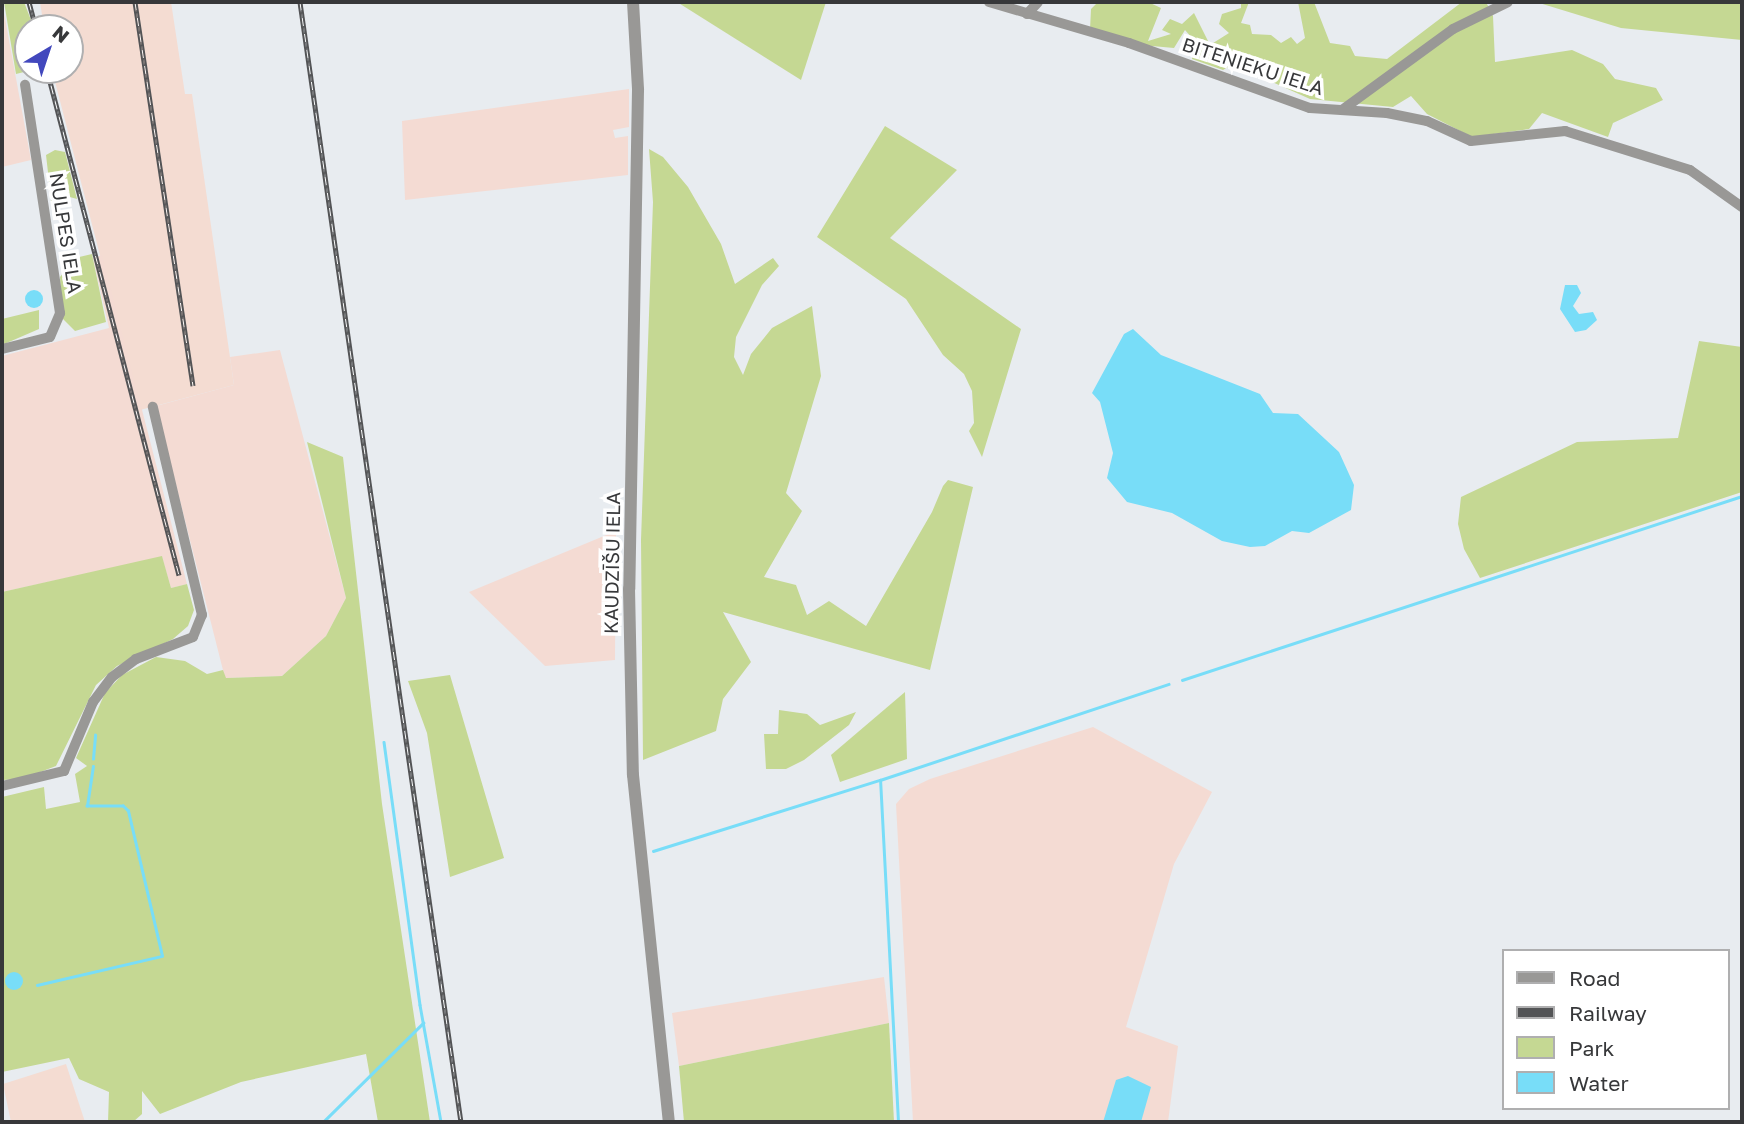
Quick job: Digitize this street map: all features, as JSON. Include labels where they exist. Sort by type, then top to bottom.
[{"type":"street","name":"KAUDZĪŠU IELA","points":[[633,2],[638,90],[629,589],[633,775],[669,1122]]},
{"type":"street","name":"BITENIEKU IELA","points":[[989,2],[1129,43],[1310,108],[1427,121],[1471,141],[1565,131],[1690,170],[1742,207]]},
{"type":"street","points":[[1027,14],[1038,2]]},
{"type":"street","points":[[1342,110],[1453,29],[1508,2]]},
{"type":"street","name":"NULPES IELA","points":[[2,349],[50,337],[60,313],[26,85]]},
{"type":"street","points":[[2,786],[64,771],[93,702],[112,677],[136,659],[193,636],[202,615],[153,407]]},
{"type":"shaded area","points":[[2,2],[14,67],[14,84],[17,84],[31,160],[2,167]]},
{"type":"shaded area","points":[[40,2],[171,2],[185,94],[192,94],[234,385],[140,410],[56,84],[84,84],[84,14],[42,14]]},
{"type":"shaded area","points":[[629,89],[629,127],[613,130],[615,138],[628,136],[628,175],[405,200],[402,121]]},
{"type":"shaded area","points":[[102,255],[187,584],[171,588],[162,557],[2,592],[2,356],[109,328],[93,258]]},
{"type":"shaded area","points":[[280,350],[346,598],[326,636],[282,676],[225,678],[156,406],[234,385],[230,357]]},
{"type":"shaded area","points":[[616,531],[615,660],[545,666],[469,592]]},
{"type":"shaded area","points":[[1093,727],[1212,792],[1174,864],[1126,1027],[1178,1046],[1168,1122],[913,1122],[896,804],[909,789],[930,779]]},
{"type":"shaded area","points":[[884,977],[889,1023],[679,1066],[672,1013]]},
{"type":"shaded area","points":[[66,1064],[85,1122],[11,1122],[3,1084]]},
{"type":"green space","points":[[4,2],[24,2],[29,14],[14,14],[14,62]]},
{"type":"green space","points":[[677,2],[826,2],[801,80]]},
{"type":"green space","points":[[1098,2],[1148,2],[1161,8],[1148,41],[1171,34],[1162,30],[1170,19],[1182,24],[1194,13],[1210,45],[1229,33],[1219,24],[1222,14],[1241,8],[1241,2],[1249,2],[1241,23],[1250,25],[1252,34],[1271,35],[1281,43],[1291,37],[1297,44],[1305,38],[1298,2],[1314,2],[1330,43],[1350,46],[1355,56],[1387,59],[1462,2],[1486,2],[1493,16],[1495,62],[1572,50],[1603,64],[1615,79],[1656,88],[1663,100],[1613,123],[1608,137],[1542,113],[1529,129],[1472,137],[1427,114],[1411,96],[1393,107],[1310,99],[1270,81],[1250,54],[1223,70],[1192,59],[1192,38],[1185,30],[1174,48],[1141,45],[1090,30],[1091,9]]},
{"type":"green space","points":[[1536,2],[1742,2],[1742,40],[1621,28]]},
{"type":"green space","points":[[885,126],[957,170],[890,238],[1021,329],[982,457],[969,431],[974,423],[972,391],[964,374],[943,355],[906,299],[817,237]]},
{"type":"green space","points":[[649,149],[663,157],[688,187],[721,244],[735,284],[773,258],[779,266],[762,285],[736,337],[734,357],[743,375],[751,354],[772,328],[812,306],[821,376],[786,493],[802,511],[764,577],[796,585],[807,615],[829,601],[866,626],[932,512],[943,486],[948,480],[973,487],[930,670],[723,612],[751,662],[723,699],[716,731],[643,760],[641,540],[653,202]]},
{"type":"green space","points":[[55,150],[65,152],[77,199],[66,196],[52,207],[46,155]]},
{"type":"green space","points":[[92,254],[106,322],[75,331],[62,318],[60,277],[75,258]]},
{"type":"green space","points":[[39,310],[39,329],[2,345],[2,319]]},
{"type":"green space","points":[[1699,341],[1742,347],[1742,492],[1480,578],[1464,549],[1458,524],[1461,497],[1577,442],[1678,438]]},
{"type":"green space","points":[[307,442],[343,457],[382,804],[430,1122],[378,1122],[366,1054],[241,1082],[160,1114],[142,1091],[142,1114],[133,1122],[108,1122],[109,1092],[79,1079],[69,1058],[2,1072],[2,797],[44,787],[46,809],[80,802],[75,774],[87,766],[76,758],[105,693],[122,675],[156,657],[185,661],[207,674],[223,670],[226,678],[282,676],[326,636],[346,598]]},
{"type":"green space","points":[[162,556],[171,588],[187,584],[194,610],[188,626],[173,639],[117,666],[96,685],[56,766],[22,779],[2,780],[2,592]]},
{"type":"green space","points":[[450,675],[504,858],[450,877],[427,733],[408,681]]},
{"type":"green space","points":[[905,692],[907,759],[840,782],[831,755]]},
{"type":"green space","points":[[779,710],[807,714],[820,725],[856,712],[849,725],[804,760],[786,769],[766,769],[764,734],[778,734]]},
{"type":"green space","points":[[889,1023],[894,1122],[684,1122],[679,1066]]},
{"type":"water","points":[[1565,285],[1577,285],[1581,293],[1573,306],[1579,314],[1593,312],[1597,320],[1586,330],[1575,332],[1560,309]]},
{"type":"water","points":[[34,290],[40,293],[43,299],[40,305],[34,308],[28,305],[25,299],[28,293]]},
{"type":"water","points":[[1133,329],[1161,355],[1260,394],[1273,413],[1298,414],[1339,452],[1354,485],[1351,510],[1309,533],[1292,531],[1265,546],[1250,547],[1222,541],[1172,513],[1127,502],[1107,478],[1113,453],[1100,402],[1092,393],[1124,334]]},
{"type":"water","points":[[14,972],[20,975],[23,981],[20,987],[14,990],[8,987],[5,981],[8,975]]},
{"type":"water","points":[[1128,1076],[1151,1087],[1141,1122],[1103,1122],[1116,1080]]},
{"type":"waterway","points":[[1182,680],[1742,496]]},
{"type":"waterway","points":[[898,1122],[880,780],[1168,684]]},
{"type":"waterway","points":[[93,759],[95,735]]},
{"type":"waterway","points":[[384,742],[420,1005],[441,1122]]},
{"type":"waterway","points":[[37,985],[162,956],[128,811],[123,806],[87,806],[93,766]]},
{"type":"waterway","points":[[653,851],[880,780]]},
{"type":"waterway","points":[[323,1122],[423,1023]]},
{"type":"railway","points":[[29,2],[32,14]]},
{"type":"railway","points":[[135,2],[193,386]]},
{"type":"railway","points":[[300,2],[461,1122]]},
{"type":"railway","points":[[51,84],[179,575]]}]
